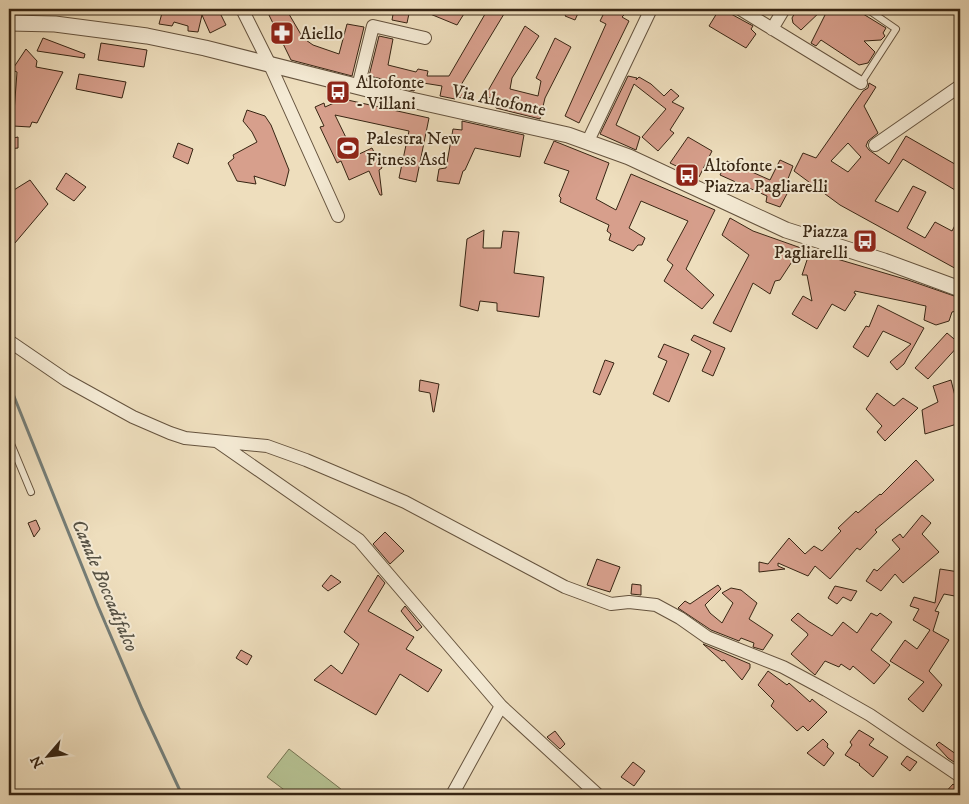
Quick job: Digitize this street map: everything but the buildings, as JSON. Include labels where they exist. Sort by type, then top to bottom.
[{"type":"street","points":[[242,9],[270,65],[338,216]]},
{"type":"street","points":[[588,141],[651,9]]},
{"type":"street","points":[[740,9],[861,82]]},
{"type":"street","points":[[772,29],[784,9]]},
{"type":"street","name":"Via Altofonte","points":[[9,23],[55,24],[147,36],[205,48],[358,87],[568,135],[629,157],[786,230],[884,261],[960,289]]},
{"type":"street","points":[[358,87],[373,26],[425,38]]},
{"type":"street","points":[[875,145],[960,86]]},
{"type":"street","points":[[9,341],[66,380],[133,417],[170,434],[218,442],[267,446],[358,481],[413,506],[565,587],[611,604],[629,602],[656,605],[680,618],[706,637],[784,667],[826,690],[870,715],[960,776]]},
{"type":"street","points":[[218,442],[360,540],[501,706],[598,795]]},
{"type":"street","points":[[452,795],[501,706]]},
{"type":"lane","points":[[861,82],[896,29],[867,9]]},
{"type":"lane","points":[[9,439],[31,492]]},
{"type":"green space","points":[[289,749],[346,793],[344,795],[291,795],[267,777]]},
{"type":"waterway","name":"Canale Boccadifalco","points":[[9,384],[98,606],[142,709],[182,795]]},
{"type":"place","name":"Aiello","points":[[282,33]]},
{"type":"place","name":"Altofonte - Villani","points":[[338,92]]},
{"type":"place","name":"Palestra New Fitness Asd","points":[[348,148]]},
{"type":"place","name":"Altofonte - Piazza Pagliarelli","points":[[687,175]]},
{"type":"place","name":"Piazza Pagliarelli","points":[[865,241]]}]
